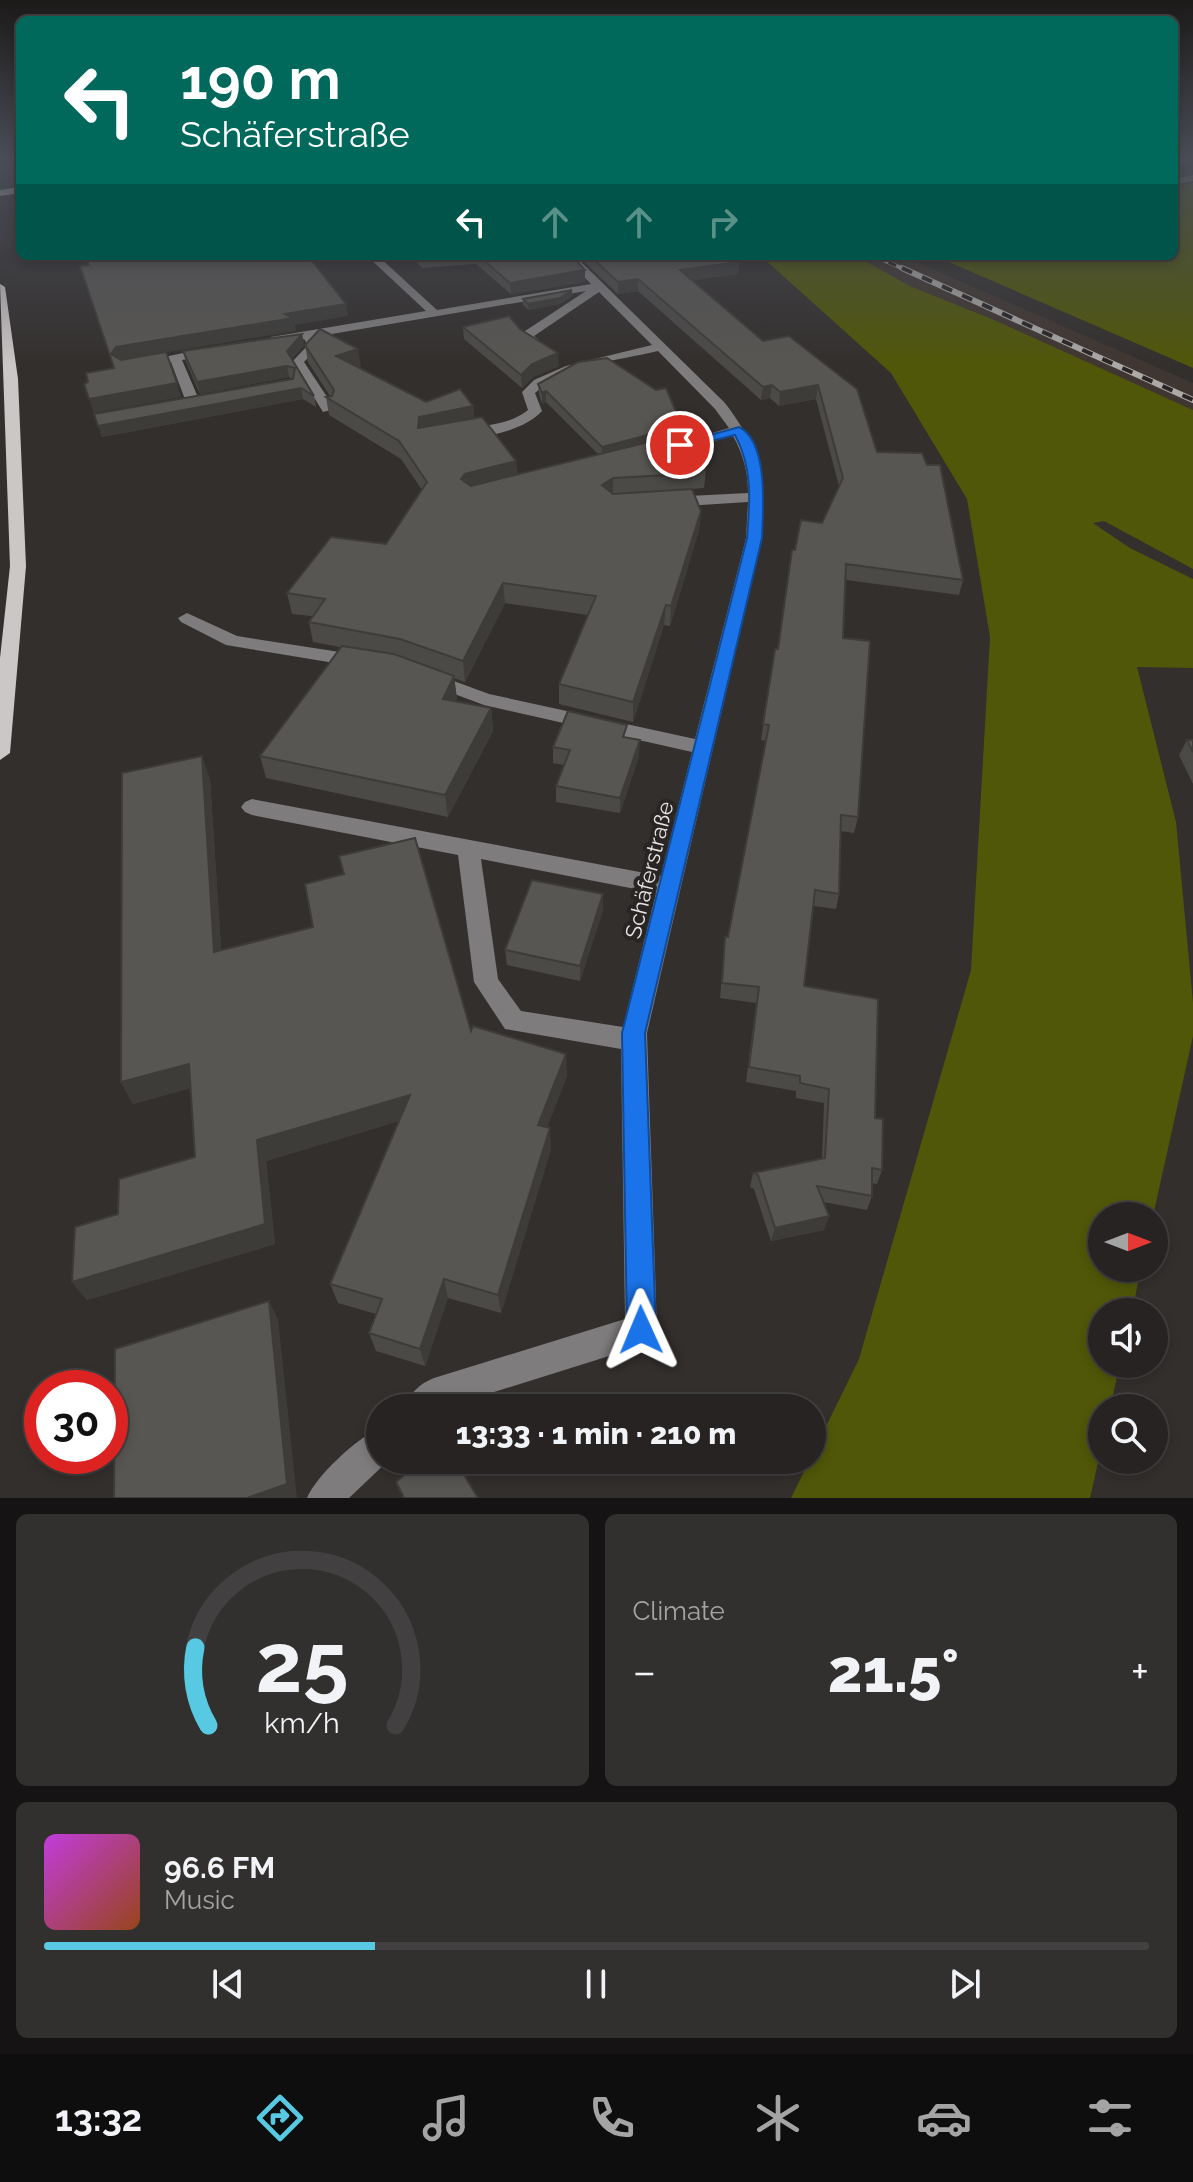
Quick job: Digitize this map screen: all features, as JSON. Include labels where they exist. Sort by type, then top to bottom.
[{"type":"main road","points":[[0,287],[3,329],[12,379],[18,566],[0,753]]},
{"type":"street","points":[[376,260],[432,311]]},
{"type":"street","name":"Schäferstraße","points":[[434,1394],[641,1330],[634,1040],[754,538],[757,497],[753,456],[739,430],[573,260]]},
{"type":"street","points":[[263,342],[432,311],[599,286]]},
{"type":"street","points":[[543,349],[526,336],[599,286]]},
{"type":"street","points":[[307,335],[314,345],[298,362],[328,409]]},
{"type":"street","points":[[454,435],[522,421],[532,415],[535,411],[528,392],[534,384],[557,373],[660,347]]},
{"type":"street","points":[[124,366],[219,350]]},
{"type":"street","points":[[175,357],[193,402]]},
{"type":"street","points":[[651,453],[739,430]]},
{"type":"street","points":[[656,502],[757,497]]},
{"type":"street","points":[[187,618],[232,641],[386,665]]},
{"type":"street","points":[[415,673],[484,699],[703,748]]},
{"type":"street","points":[[252,807],[670,887]]},
{"type":"street","points":[[468,848],[486,982],[514,1021],[634,1040]]},
{"type":"street","points":[[324,1498],[366,1458]]},
{"type":"shaded area","points":[[863,260],[912,260],[1193,383],[1193,410],[992,319],[910,286]]},
{"type":"green space","points":[[1178,226],[1193,226],[1193,368],[944,260],[1178,260]]},
{"type":"green space","points":[[765,260],[863,260],[910,286],[992,319],[1193,410],[1193,569],[1104,521],[1093,523],[1130,548],[1193,579],[1193,668],[1137,667],[1176,822],[1193,1003],[1193,1036],[1156,1202],[1088,1202],[1088,1282],[1138,1282],[1135,1298],[1088,1298],[1088,1378],[1117,1378],[1113,1394],[1088,1394],[1088,1474],[1095,1474],[1090,1498],[791,1498],[803,1474],[826,1474],[826,1426],[859,1359],[971,970],[990,637],[967,499],[891,373]]},
{"type":"building","points":[[87,260],[311,260],[346,304],[285,314],[293,318],[116,347],[111,354],[121,360],[166,352],[177,383],[89,399],[84,384],[88,382],[86,373],[114,368],[80,266],[89,265]]},
{"type":"building","points":[[484,260],[576,260],[585,270],[510,283]]},
{"type":"building","points":[[594,260],[739,262],[680,270],[763,341],[789,336],[857,389],[877,452],[922,453],[927,465],[940,465],[963,580],[846,564],[843,638],[870,641],[858,817],[841,815],[839,894],[815,890],[804,986],[878,999],[875,1118],[883,1119],[882,1170],[872,1168],[872,1196],[817,1186],[829,1216],[775,1228],[758,1175],[753,1173],[825,1158],[829,1089],[800,1083],[800,1076],[749,1067],[759,987],[722,983],[725,937],[728,937],[769,725],[763,724],[775,649],[778,649],[792,550],[795,550],[801,520],[822,523],[843,478],[818,385],[780,392],[772,385],[763,387],[638,279],[618,282]]},
{"type":"building","points":[[572,290],[560,298],[528,304],[523,299]]},
{"type":"building","points":[[509,316],[520,329],[558,353],[532,364],[521,375],[463,327]]},
{"type":"building","points":[[320,329],[358,349],[336,356],[426,402],[460,389],[473,406],[419,417],[418,428],[482,417],[516,461],[465,474],[461,479],[471,486],[689,432],[706,470],[613,478],[602,485],[613,494],[692,489],[701,511],[671,606],[666,605],[633,702],[559,684],[596,596],[503,583],[463,661],[400,639],[309,622],[325,599],[287,593],[331,537],[386,544],[427,482],[399,441],[326,397],[332,396],[334,390],[305,345]]},
{"type":"building","points":[[302,334],[287,351],[314,396],[301,388],[98,426],[94,414],[293,379],[295,368],[287,366],[197,382],[183,351]]},
{"type":"building","points":[[607,358],[656,390],[666,388],[682,426],[602,447],[546,391],[542,393],[538,384],[578,362]]},
{"type":"building","points":[[342,646],[394,654],[454,676],[443,699],[491,708],[445,795],[260,756]]},
{"type":"building","points":[[568,711],[627,725],[623,737],[640,740],[620,798],[556,786],[570,750],[553,747]]},
{"type":"building","points":[[202,756],[214,952],[313,927],[305,884],[344,874],[339,856],[415,838],[471,1031],[473,1026],[566,1054],[538,1125],[550,1128],[498,1295],[444,1279],[420,1349],[369,1333],[382,1299],[330,1284],[410,1095],[257,1140],[265,1224],[72,1282],[75,1227],[118,1214],[119,1179],[195,1157],[189,1064],[121,1082],[122,773]]},
{"type":"building","points":[[532,880],[603,894],[580,966],[505,950]]},
{"type":"building","points":[[269,1301],[287,1484],[247,1498],[114,1498],[114,1474],[128,1474],[128,1370],[115,1370],[115,1349]]},
{"type":"building","points":[[405,1474],[463,1474],[478,1498],[404,1498],[396,1482]]},
{"type":"railway","points":[[883,260],[906,270]]},
{"type":"railway","points":[[902,268],[1193,400]]},
{"type":"route","points":[[641,1330],[634,1033],[754,538],[757,497],[753,456],[739,430],[680,445]]}]
